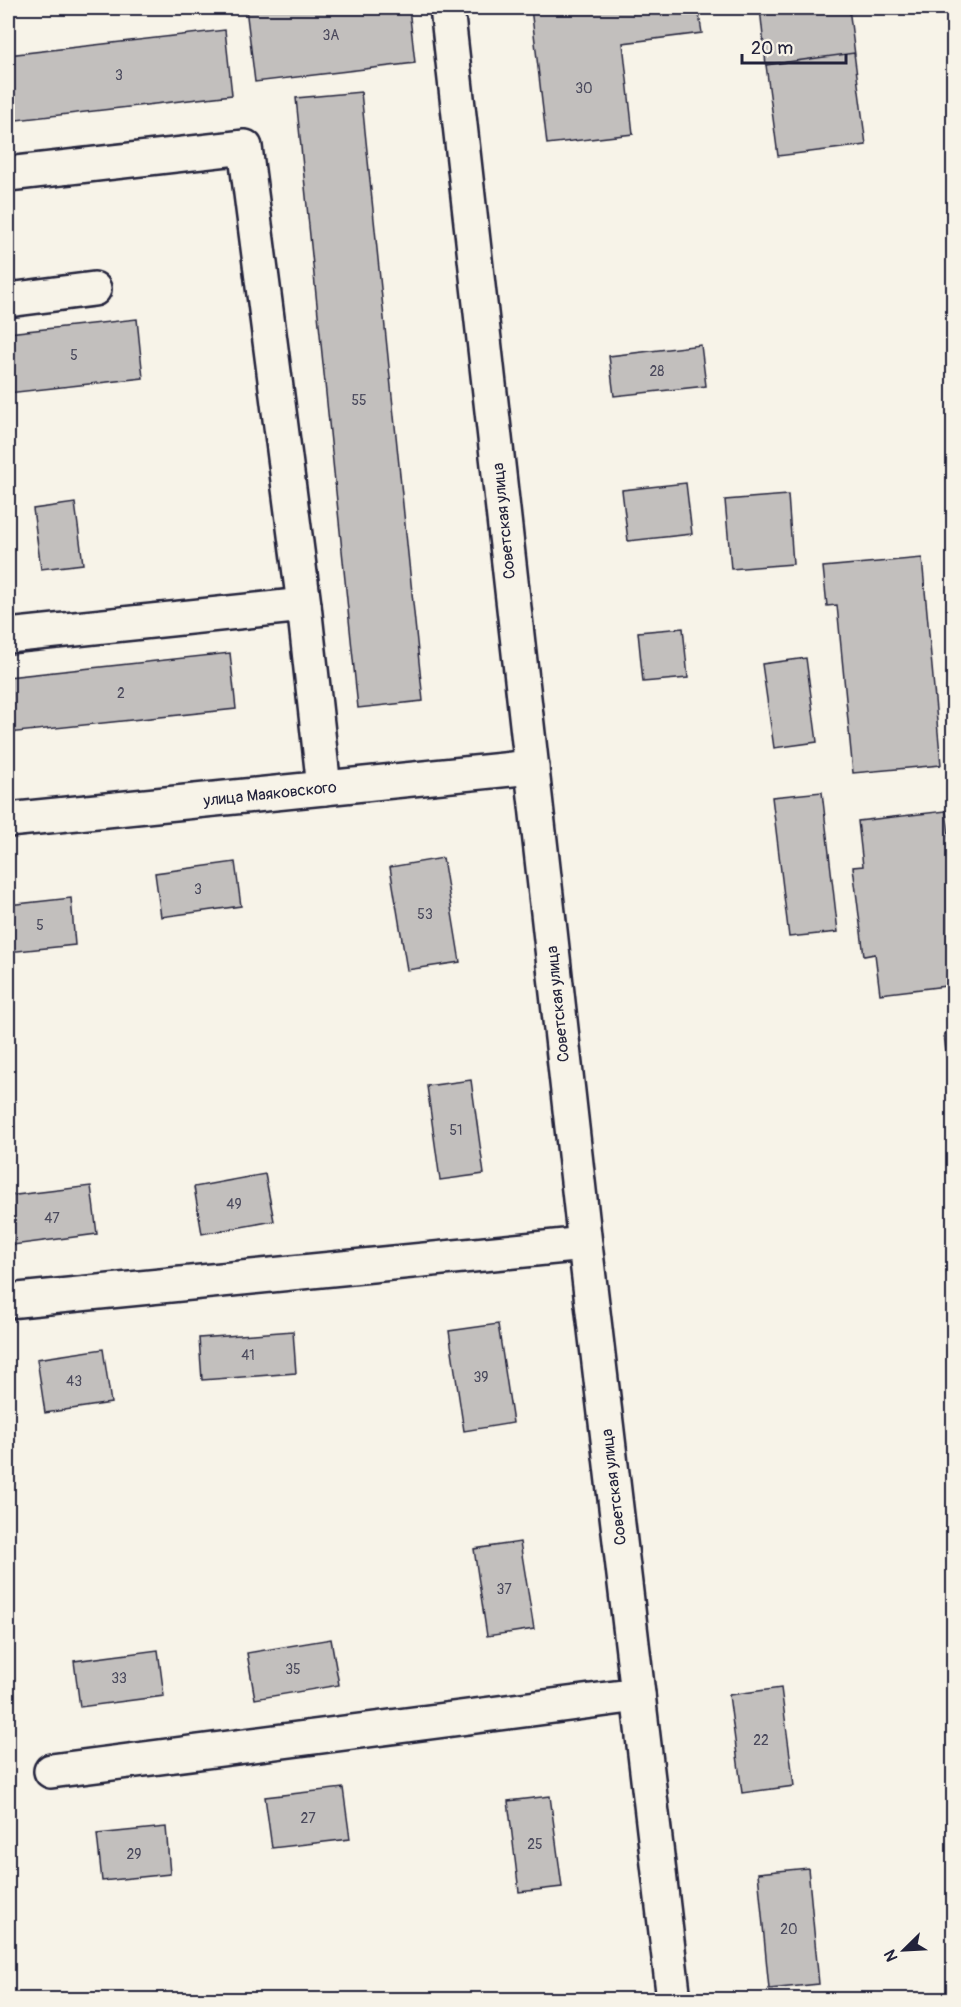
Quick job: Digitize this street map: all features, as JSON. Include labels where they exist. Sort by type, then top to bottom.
[{"type":"street","name":"Советская улица","points":[[447,8],[585,1244],[674,2000]]},
{"type":"street","points":[[8,174],[245,147],[304,605],[324,788]]},
{"type":"street","points":[[8,300],[94,289]]},
{"type":"street","points":[[8,636],[304,605]]},
{"type":"street","name":"улица Маяковского","points":[[8,820],[532,767]]},
{"type":"street","points":[[8,1301],[585,1244]]},
{"type":"street","points":[[51,1771],[639,1695]]},
{"type":"building","points":[[246,8],[409,8],[415,63],[255,82]]},
{"type":"building","points":[[531,8],[698,8],[702,33],[623,43],[633,134],[547,144]]},
{"type":"building","points":[[760,8],[849,8],[855,55],[766,65]]},
{"type":"building","points":[[225,30],[232,95],[8,121],[8,55]]},
{"type":"building","points":[[854,53],[866,145],[778,156],[766,65]]},
{"type":"building","points":[[361,92],[423,701],[358,708],[296,98]]},
{"type":"building","points":[[137,319],[143,378],[8,393],[8,333]]},
{"type":"building","points":[[701,345],[706,386],[614,396],[609,356]]},
{"type":"building","points":[[686,483],[692,534],[628,541],[622,490]]},
{"type":"building","points":[[788,495],[793,564],[731,569],[725,500]]},
{"type":"building","points":[[75,503],[83,564],[41,569],[33,509]]},
{"type":"building","points":[[922,558],[941,765],[853,773],[837,605],[827,606],[823,567]]},
{"type":"building","points":[[683,628],[688,678],[643,682],[638,632]]},
{"type":"building","points":[[230,653],[236,709],[8,733],[8,677]]},
{"type":"building","points":[[806,658],[817,742],[774,748],[762,664]]},
{"type":"building","points":[[822,792],[838,932],[789,937],[772,797]]},
{"type":"building","points":[[946,811],[954,874],[954,985],[880,994],[875,954],[864,956],[853,867],[863,866],[858,821]]},
{"type":"building","points":[[443,858],[460,962],[407,970],[390,867]]},
{"type":"building","points":[[235,862],[241,906],[161,917],[155,873]]},
{"type":"building","points":[[71,898],[75,945],[8,952],[8,905]]},
{"type":"building","points":[[954,1033],[954,1128],[944,1034]]},
{"type":"building","points":[[471,1080],[484,1174],[440,1180],[427,1086]]},
{"type":"building","points":[[265,1174],[274,1221],[202,1234],[194,1187]]},
{"type":"building","points":[[91,1186],[97,1234],[13,1245],[8,1196]]},
{"type":"building","points":[[498,1324],[513,1423],[464,1431],[449,1331]]},
{"type":"building","points":[[293,1331],[296,1373],[202,1380],[199,1338]]},
{"type":"building","points":[[103,1349],[111,1403],[45,1413],[37,1359]]},
{"type":"building","points":[[520,1542],[534,1629],[487,1636],[474,1549]]},
{"type":"building","points":[[331,1639],[339,1685],[255,1699],[247,1653]]},
{"type":"building","points":[[158,1650],[164,1696],[80,1707],[74,1661]]},
{"type":"building","points":[[781,1688],[794,1786],[742,1793],[729,1695]]},
{"type":"building","points":[[343,1788],[350,1839],[272,1848],[265,1797]]},
{"type":"building","points":[[550,1796],[562,1887],[519,1892],[508,1801]]},
{"type":"building","points":[[166,1827],[170,1874],[102,1881],[97,1834]]},
{"type":"building","points":[[808,1868],[819,1984],[769,1989],[758,1873]]}]
